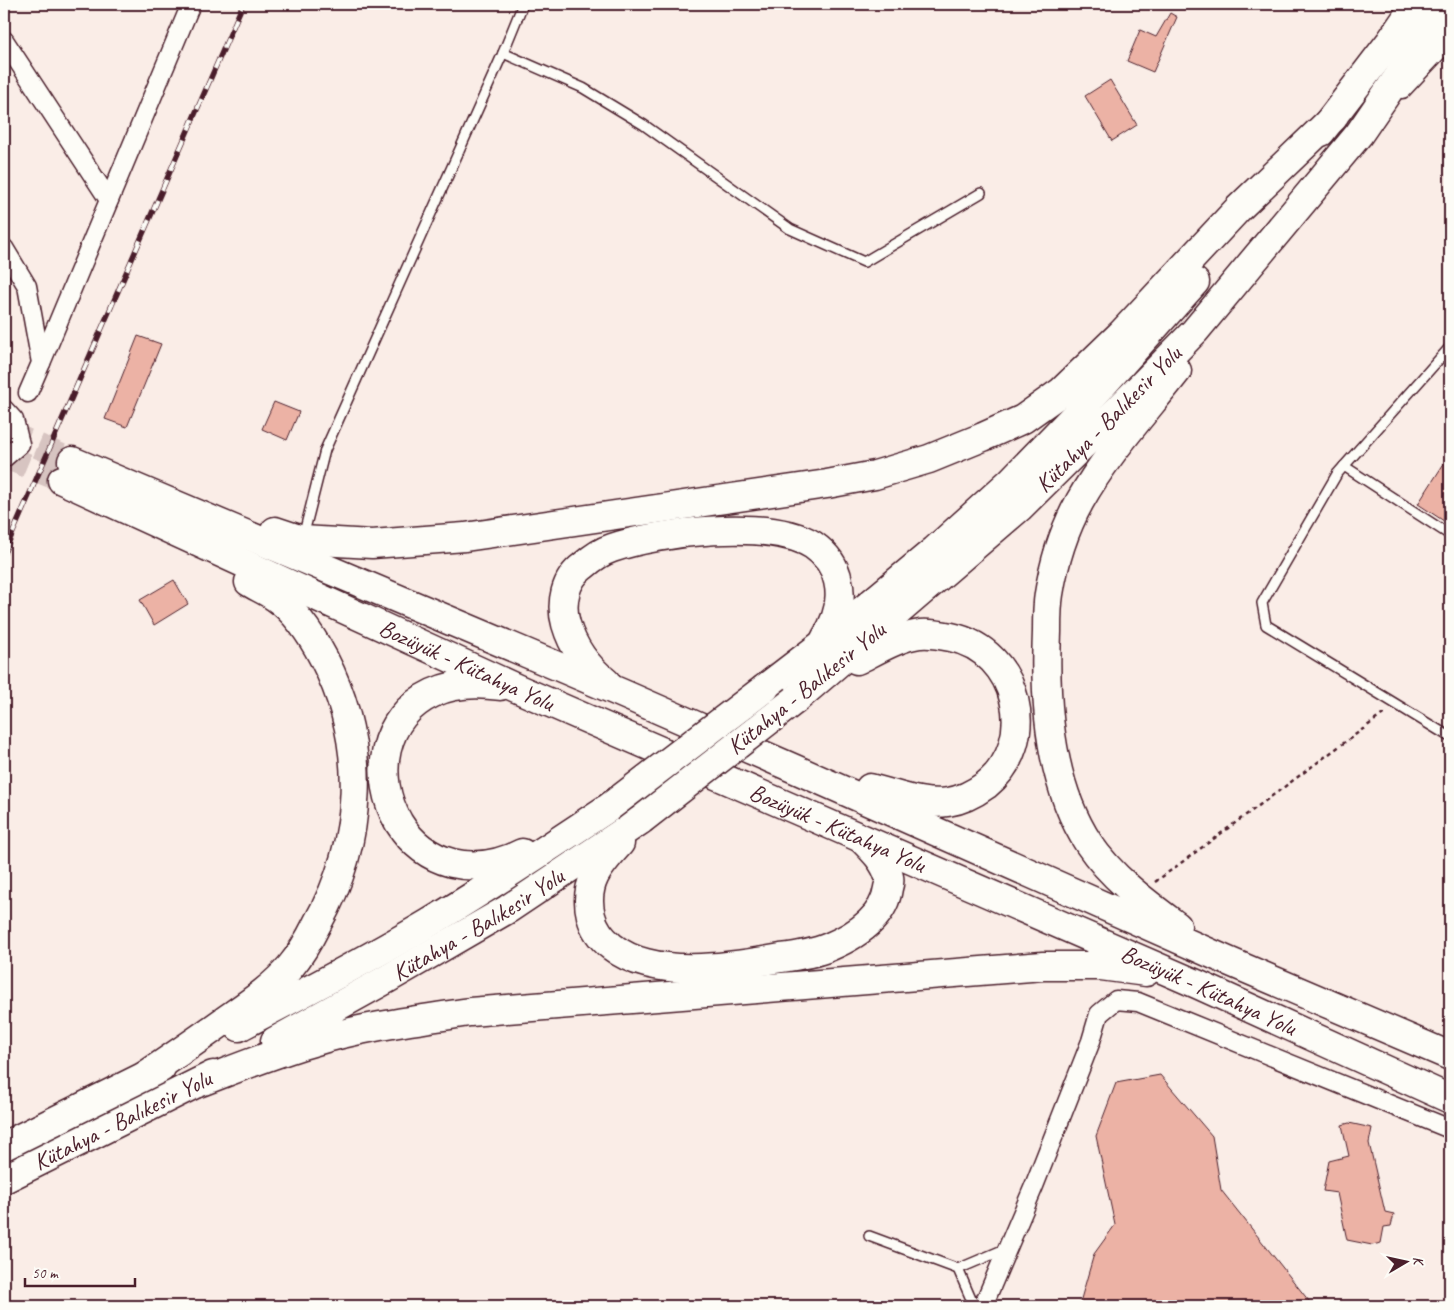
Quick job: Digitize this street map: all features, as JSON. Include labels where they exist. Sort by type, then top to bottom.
[{"type":"highway","name":"Kütahya - Balıkesir Yolu","points":[[4,1146],[348,970],[429,923],[499,880],[608,808],[821,645],[935,550],[1009,483],[1083,407],[1204,272],[1333,118],[1416,4]]},
{"type":"highway","name":"Kütahya - Balıkesir Yolu","points":[[4,1179],[198,1083],[387,979],[508,909],[641,820],[795,700],[1020,507],[1195,331],[1359,134],[1448,4]]},
{"type":"highway","points":[[67,470],[302,540],[372,544],[465,537],[827,484],[884,473],[929,459],[984,437],[1023,418],[1061,392],[1121,334],[1238,209],[1333,118]]},
{"type":"highway","points":[[1228,961],[1144,902],[1116,876],[1089,844],[1068,804],[1055,760],[1049,707],[1046,655],[1048,596],[1060,545],[1079,501],[1104,464],[1228,306],[1329,171]]},
{"type":"highway","points":[[67,470],[275,597],[297,617],[314,640],[341,698],[349,728],[354,759],[354,817],[347,852],[338,881],[324,912],[307,942],[291,966],[268,988],[146,1075]]},
{"type":"highway","name":"Bozüyük - Kütahya Yolu","points":[[67,470],[516,688],[1199,985],[1450,1099]]},
{"type":"highway","name":"Bozüyük - Kütahya Yolu","points":[[67,470],[621,693],[1228,961],[1450,1056]]},
{"type":"highway","points":[[621,693],[593,672],[581,657],[570,638],[563,614],[565,589],[581,566],[610,548],[648,539],[692,533],[764,530],[792,536],[813,545],[828,557],[836,573],[840,588],[839,604],[834,624],[821,645]]},
{"type":"highway","points":[[795,700],[851,663],[885,646],[922,634],[940,635],[962,639],[988,654],[1004,673],[1015,701],[1017,728],[1010,755],[997,776],[974,794],[950,802],[930,803],[795,769]]},
{"type":"highway","points":[[516,688],[478,683],[454,686],[434,692],[416,703],[399,721],[388,742],[384,767],[386,790],[394,814],[406,835],[423,851],[445,861],[465,866],[489,865],[512,858],[608,808]]},
{"type":"highway","points":[[641,820],[604,860],[591,881],[588,902],[593,925],[605,942],[625,956],[646,963],[674,967],[705,967],[750,963],[797,956],[828,948],[852,936],[875,918],[887,896],[890,879],[881,859],[863,840]]},
{"type":"highway","points":[[198,1083],[311,1042],[405,1022],[470,1012],[1042,966],[1101,966],[1142,971],[1199,985]]},
{"type":"street","points":[[28,393],[191,4]]},
{"type":"street","points":[[1359,134],[1450,38]]},
{"type":"street","points":[[4,40],[108,200]]},
{"type":"street","points":[[4,248],[27,286],[40,362]]},
{"type":"street","points":[[4,409],[14,420],[20,444],[4,458]]},
{"type":"street","points":[[983,1306],[1034,1186],[1091,1041],[1099,1014],[1116,1000],[1138,1002],[1450,1129]]},
{"type":"lane","points":[[302,540],[325,450],[503,53],[523,4]]},
{"type":"lane","points":[[503,53],[583,88],[644,125],[790,229],[864,262],[981,193]]},
{"type":"lane","points":[[1450,347],[1337,474],[1262,603],[1266,625],[1450,737]]},
{"type":"lane","points":[[1344,466],[1450,535]]},
{"type":"lane","points":[[869,1236],[958,1269],[1008,1248]]},
{"type":"lane","points":[[958,1269],[974,1306]]},
{"type":"path","points":[[1133,892],[1155,882],[1398,704]]},
{"type":"building","points":[[1170,13],[1177,17],[1153,72],[1127,61],[1140,30],[1156,37]]},
{"type":"building","points":[[1110,80],[1137,125],[1112,141],[1085,96]]},
{"type":"building","points":[[138,336],[161,344],[127,427],[105,419]]},
{"type":"building","points":[[274,402],[299,412],[287,440],[262,429]]},
{"type":"building","points":[[1450,454],[1450,525],[1418,504]]},
{"type":"building","points":[[174,580],[188,604],[154,625],[140,600]]},
{"type":"building","points":[[1160,1075],[1212,1136],[1221,1190],[1313,1306],[1079,1306],[1094,1254],[1115,1225],[1096,1136],[1116,1083]]},
{"type":"building","points":[[1349,1123],[1372,1128],[1369,1143],[1385,1212],[1394,1214],[1391,1226],[1384,1227],[1381,1243],[1372,1245],[1347,1240],[1337,1193],[1323,1191],[1329,1161],[1349,1156],[1342,1125]]},
{"type":"tunnel","points":[[4,431],[72,461]]},
{"type":"tunnel","points":[[4,456],[62,480]]},
{"type":"railway","points":[[4,553],[243,4]]}]
